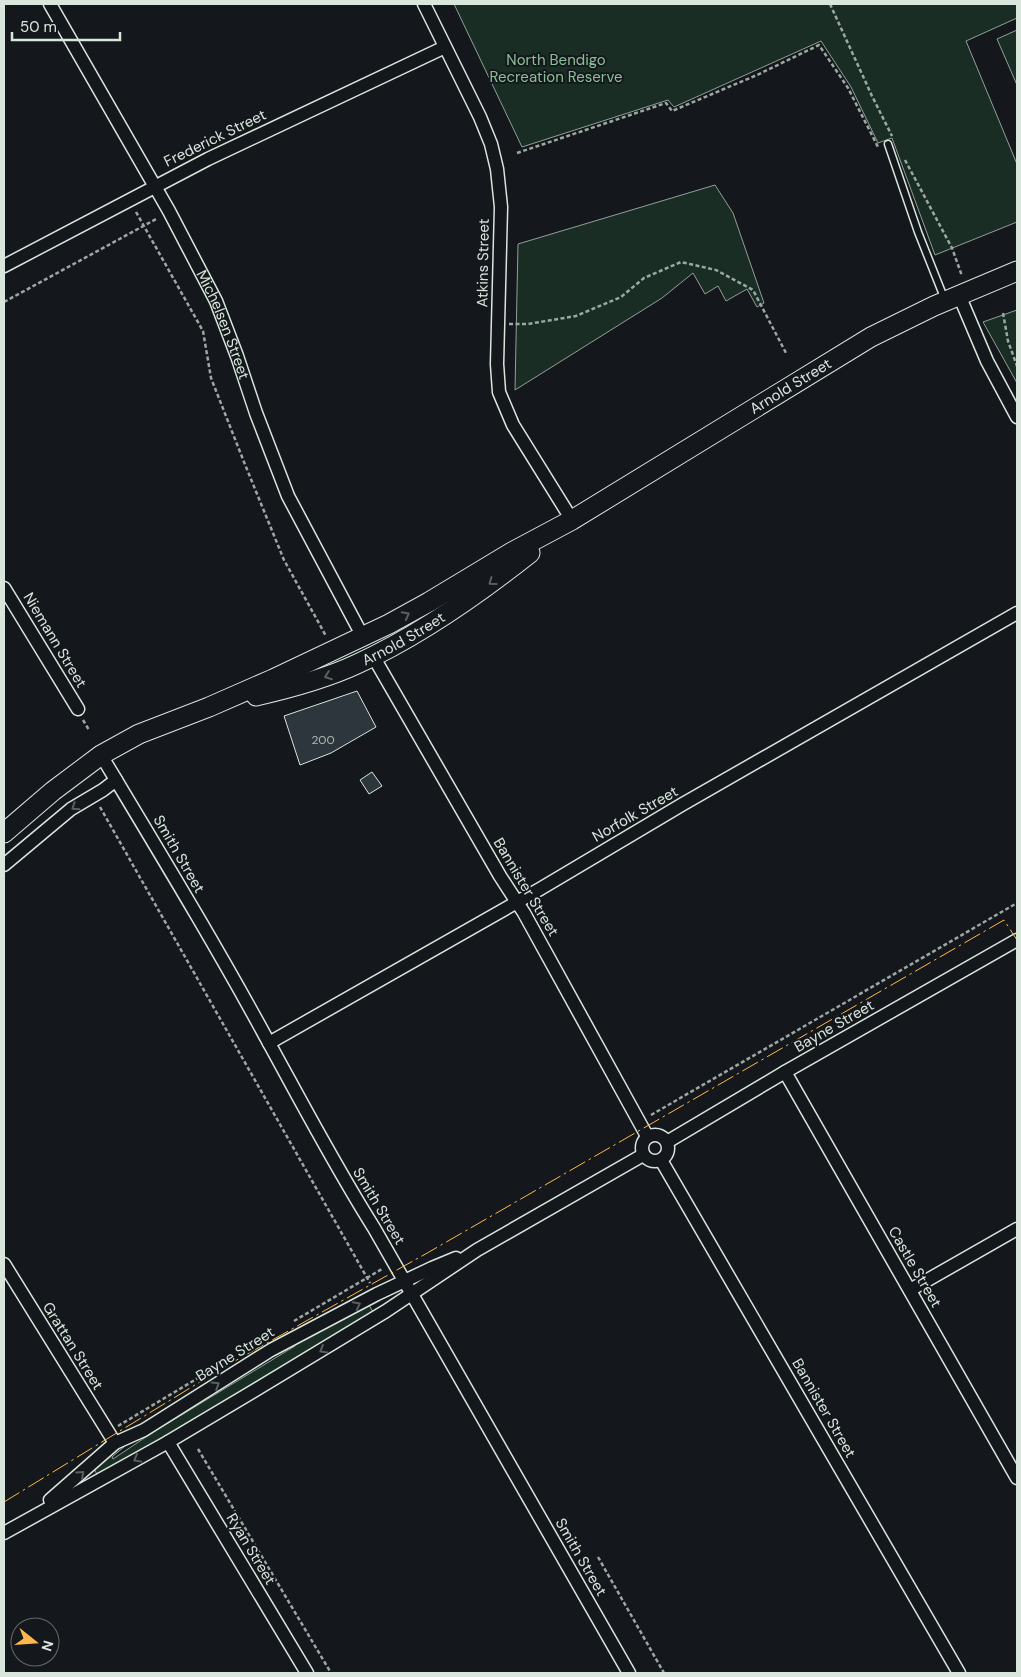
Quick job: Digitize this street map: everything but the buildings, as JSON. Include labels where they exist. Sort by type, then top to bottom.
[{"type":"main road","name":"Arnold Street","points":[[4,832],[53,791],[101,755],[139,734],[208,708],[315,660],[429,602],[512,552],[572,520],[854,346],[891,326],[1017,271]]},
{"type":"main road","name":"Arnold Street","points":[[208,708],[311,682],[346,669],[373,656],[422,629],[482,589],[572,520]]},
{"type":"main road","name":"Michelsen Street","points":[[362,637],[373,656]]},
{"type":"street","name":"Michelsen Street","points":[[50,4],[155,186],[216,301],[288,496],[362,637]]},
{"type":"street","name":"Atkins Street","points":[[424,4],[480,117],[491,144],[497,169],[501,207],[497,378],[503,404],[513,425],[572,520]]},
{"type":"street","name":"Frederick Street","points":[[4,266],[155,186],[444,47]]},
{"type":"street","points":[[952,298],[1017,416]]},
{"type":"street","name":"Niemann Street","points":[[4,588],[78,709]]},
{"type":"street","name":"Norfolk Street","points":[[269,1043],[517,902],[1017,612]]},
{"type":"street","name":"Bannister Street","points":[[373,656],[500,876],[517,902],[647,1136]]},
{"type":"street","name":"Smith Street","points":[[101,755],[269,1043],[347,1185],[374,1228],[629,1673]]},
{"type":"street","points":[[4,865],[71,809],[116,780]]},
{"type":"street","name":"Bayne Street","points":[[667,1142],[785,1072],[1016,945]]},
{"type":"street","name":"Castle Street","points":[[785,1072],[1017,1478]]},
{"type":"street","points":[[657,1134],[667,1142],[667,1152],[661,1160],[649,1160],[643,1154],[642,1145],[647,1136],[657,1134]]},
{"type":"street","name":"Bayne Street","points":[[4,1533],[168,1442],[335,1343],[477,1250],[643,1154]]},
{"type":"street","name":"Bannister Street","points":[[661,1160],[959,1673]]},
{"type":"street","points":[[910,1290],[1017,1229]]},
{"type":"street","name":"Bayne Street","points":[[30,1517],[115,1443],[144,1430],[297,1336],[432,1268],[477,1250]]},
{"type":"street","name":"Grattan Street","points":[[4,1264],[115,1443]]},
{"type":"street","name":"Ryan Street","points":[[168,1442],[307,1673]]},
{"type":"lane","points":[[888,144],[918,232],[952,298]]},
{"type":"path","points":[[517,153],[666,103],[672,111],[757,75],[819,45],[848,88],[880,153]]},
{"type":"path","points":[[135,211],[203,331],[211,378],[284,560],[330,642]]},
{"type":"path","points":[[4,302],[158,218]]},
{"type":"path","points":[[498,324],[528,324],[576,316],[621,296],[644,278],[681,262],[716,270],[753,290],[786,353]]},
{"type":"path","points":[[1003,313],[1008,341],[1017,366]]},
{"type":"path","points":[[97,802],[371,1284]]},
{"type":"path","points":[[649,1116],[1017,903]]},
{"type":"path","points":[[198,1449],[332,1673]]},
{"type":"path","points":[[598,1557],[664,1673]]},
{"type":"green space","name":"North Bendigo Recreation Reserve","points":[[454,4],[1017,4],[1017,18],[966,41],[1017,164],[1017,222],[935,255],[892,138],[878,143],[851,87],[821,41],[674,107],[668,100],[522,147]]},
{"type":"green space","points":[[1017,30],[1017,85],[997,39]]},
{"type":"green space","points":[[715,185],[733,213],[764,303],[757,307],[747,289],[726,301],[718,286],[705,294],[693,273],[662,298],[515,390],[518,244]]},
{"type":"green space","points":[[1017,310],[1017,383],[983,322]]},
{"type":"green space","points":[[369,1305],[373,1312],[98,1476],[94,1469],[122,1444],[124,1447],[112,1457],[113,1459],[155,1431],[295,1346],[294,1344]]},
{"type":"power","points":[[4,1502],[226,1366],[429,1252],[1004,920],[1017,940]]}]
